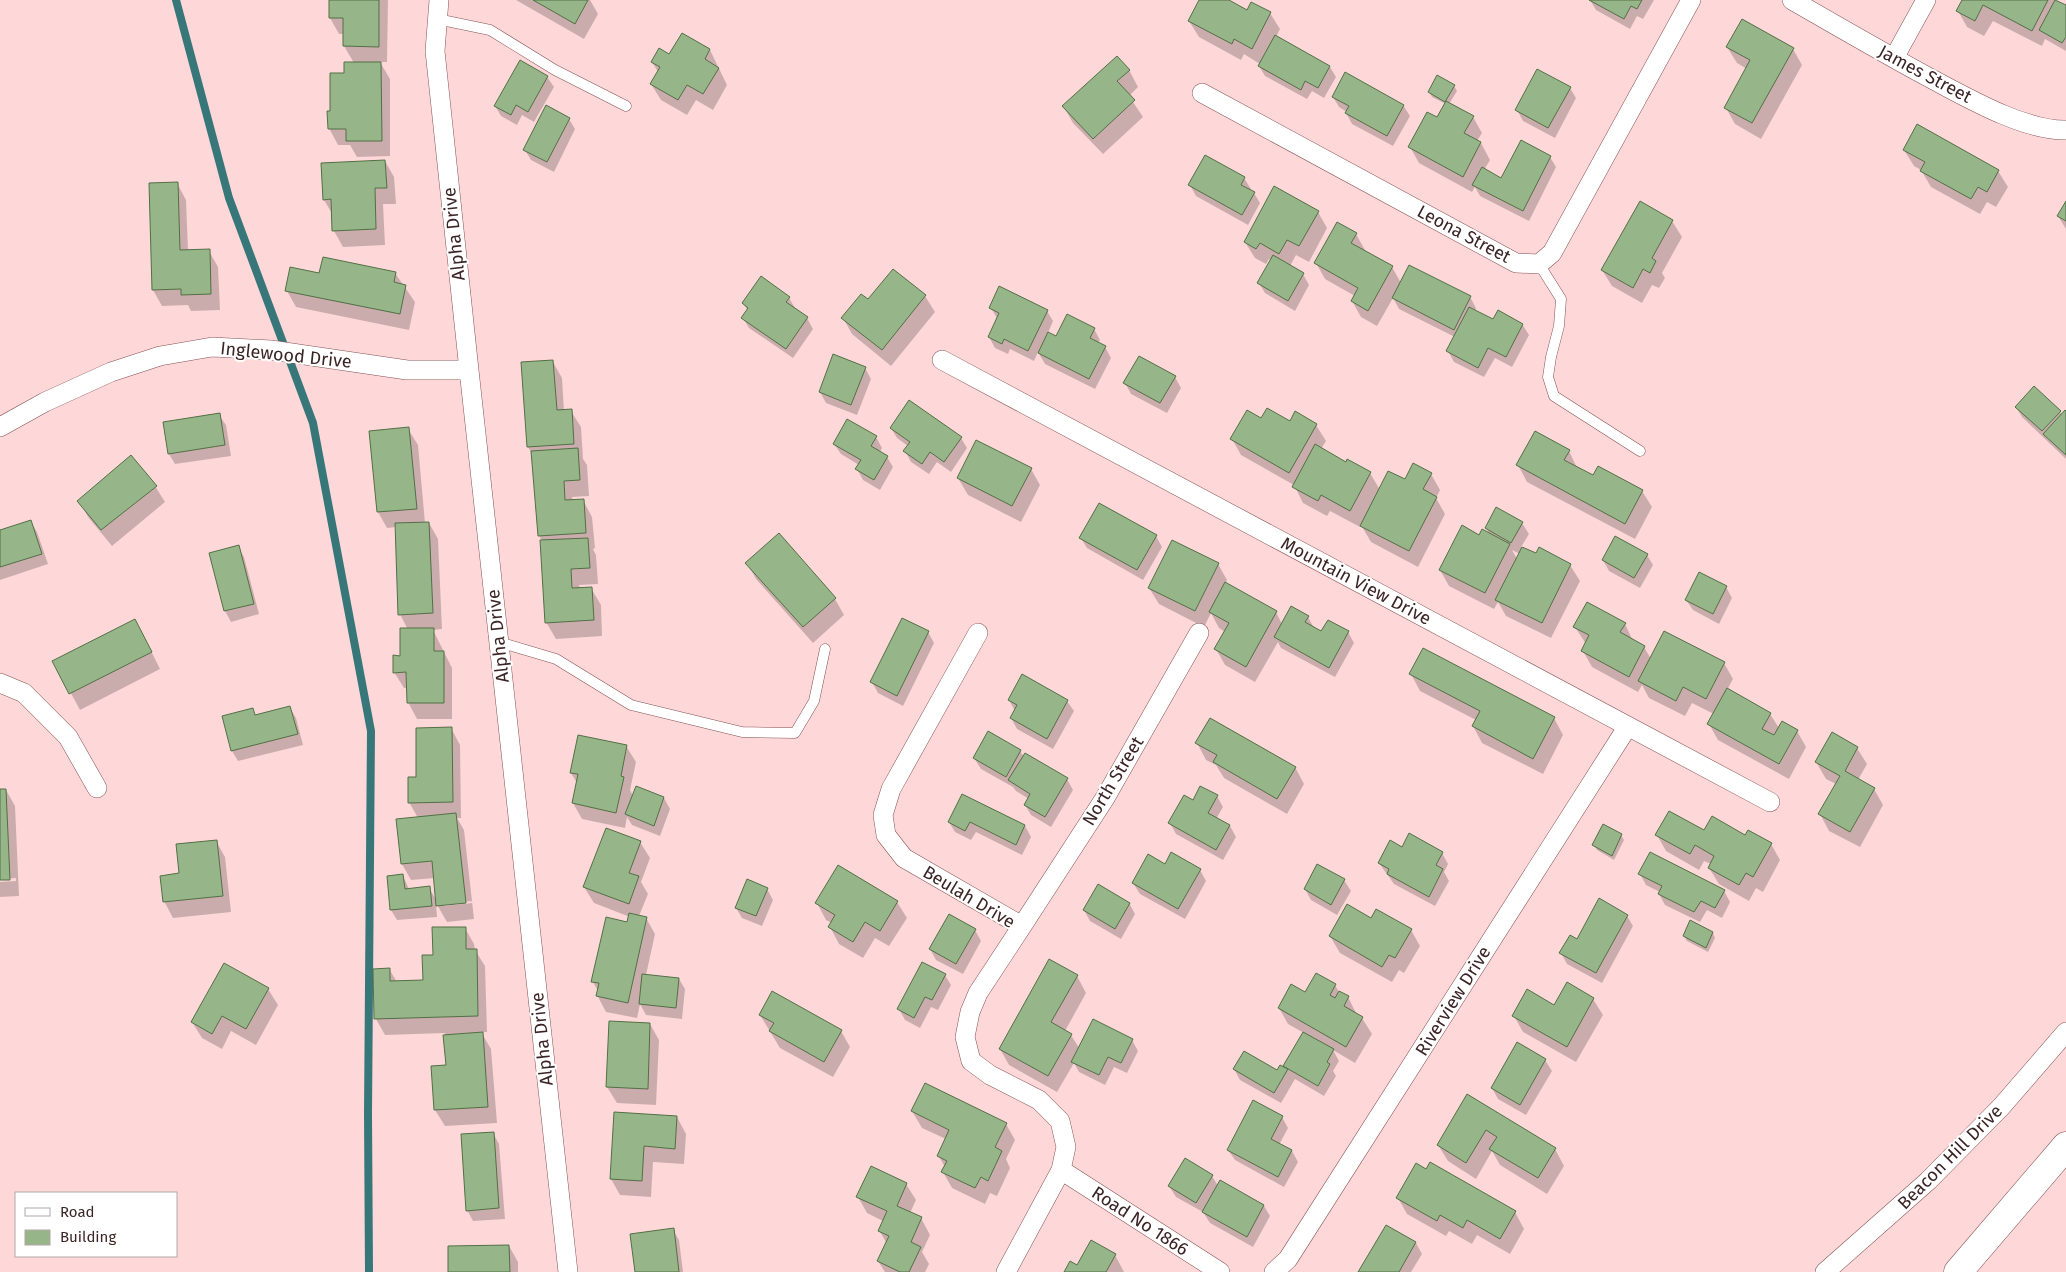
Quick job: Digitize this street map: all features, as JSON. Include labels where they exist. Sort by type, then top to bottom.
[{"type":"main road","points":[[1958,1272],[2066,1146]]},
{"type":"street","name":"Alpha Drive","points":[[438,0],[435,51],[568,1272]]},
{"type":"street","points":[[1539,264],[1552,253],[1691,0]]},
{"type":"street","name":"James Street","points":[[1792,0],[1894,58],[1998,112],[2051,131],[2066,130]]},
{"type":"street","points":[[1894,58],[1926,0]]},
{"type":"street","name":"Leona Street","points":[[1202,93],[1516,263],[1539,264]]},
{"type":"street","name":"Inglewood Drive","points":[[0,427],[45,402],[110,372],[160,356],[212,347],[271,350],[407,370],[469,370]]},
{"type":"street","name":"Mountain View Drive","points":[[942,360],[1770,802]]},
{"type":"street","name":"Beulah Drive","points":[[978,633],[891,789],[883,815],[886,835],[904,858],[1022,926],[978,993],[970,1012],[965,1037],[971,1060],[990,1075],[1039,1100],[1060,1121],[1066,1148],[1061,1170],[1006,1272]]},
{"type":"street","name":"North Street","points":[[1022,926],[1105,798],[1200,633]]},
{"type":"street","points":[[0,683],[24,694],[68,737],[97,788]]},
{"type":"street","name":"Riverview Drive","points":[[1274,1272],[1288,1260],[1628,726]]},
{"type":"street","name":"Beacon Hill Drive","points":[[1825,1272],[1928,1181],[2001,1107],[2066,1032]]},
{"type":"street","name":"Road No 1866","points":[[1061,1170],[1220,1272]]},
{"type":"lane","points":[[438,19],[490,30],[555,70],[626,106]]},
{"type":"lane","points":[[1539,264],[1561,299],[1559,326],[1548,377],[1554,396],[1640,451]]},
{"type":"lane","points":[[498,642],[556,658],[630,705],[742,732],[795,733],[814,701],[825,648]]},
{"type":"building","points":[[329,0],[379,0],[379,47],[343,46],[343,18],[329,18]]},
{"type":"building","points":[[533,0],[588,0],[575,24]]},
{"type":"building","points":[[1199,0],[1229,0],[1247,10],[1251,2],[1271,12],[1252,49],[1234,39],[1232,44],[1188,21]]},
{"type":"building","points":[[1589,0],[1642,0],[1637,9],[1631,6],[1624,19]]},
{"type":"building","points":[[1962,0],[2048,0],[2032,31],[1983,5],[1975,21],[1956,11]]},
{"type":"building","points":[[2055,0],[2066,5],[2066,37],[2062,43],[2039,30]]},
{"type":"building","points":[[1742,19],[1794,48],[1752,123],[1724,108],[1750,60],[1726,47]]},
{"type":"building","points":[[682,33],[710,49],[705,59],[719,68],[703,94],[687,85],[678,100],[650,84],[660,67],[651,62],[659,48],[669,54]]},
{"type":"building","points":[[1275,35],[1330,66],[1318,88],[1305,81],[1301,90],[1258,66]]},
{"type":"building","points":[[1117,56],[1130,70],[1117,81],[1135,100],[1093,139],[1062,106]]},
{"type":"building","points":[[520,60],[548,76],[528,112],[516,105],[511,115],[494,106]]},
{"type":"building","points":[[344,62],[381,62],[382,141],[346,141],[346,129],[328,129],[327,111],[330,111],[330,73],[344,73]]},
{"type":"building","points":[[1537,69],[1571,87],[1548,128],[1515,110]]},
{"type":"building","points":[[1345,72],[1404,105],[1387,136],[1345,113],[1349,106],[1332,97]]},
{"type":"building","points":[[1437,75],[1455,85],[1445,102],[1428,92]]},
{"type":"building","points":[[1446,101],[1474,116],[1464,133],[1481,142],[1463,177],[1408,147],[1427,112],[1437,117]]},
{"type":"building","points":[[546,105],[570,118],[547,162],[523,150]]},
{"type":"building","points":[[1917,124],[1999,170],[1987,192],[1978,187],[1971,199],[1920,171],[1925,162],[1903,150]]},
{"type":"building","points":[[1521,140],[1551,156],[1523,211],[1472,185],[1482,167],[1501,178]]},
{"type":"building","points":[[1205,155],[1245,177],[1241,185],[1255,192],[1242,215],[1188,185]]},
{"type":"building","points":[[385,160],[387,188],[375,188],[376,229],[332,231],[331,199],[323,200],[321,163]]},
{"type":"building","points":[[178,182],[180,250],[210,249],[211,294],[181,295],[181,289],[152,290],[149,183]]},
{"type":"building","points":[[1274,186],[1319,211],[1299,246],[1287,240],[1279,254],[1260,243],[1256,249],[1244,242]]},
{"type":"building","points":[[1640,201],[1673,220],[1652,258],[1656,261],[1650,273],[1643,269],[1633,288],[1601,270]]},
{"type":"building","points":[[2066,201],[2066,221],[2057,216]]},
{"type":"building","points":[[1337,222],[1357,233],[1351,243],[1393,266],[1368,311],[1351,301],[1358,288],[1314,263]]},
{"type":"building","points":[[1273,255],[1304,273],[1288,301],[1257,283]]},
{"type":"building","points":[[323,257],[396,272],[394,282],[406,285],[400,314],[285,291],[290,267],[319,273]]},
{"type":"building","points":[[1409,265],[1471,296],[1454,330],[1392,298]]},
{"type":"building","points":[[893,269],[926,295],[882,350],[841,318],[861,294],[868,299]]},
{"type":"building","points":[[761,276],[790,297],[786,302],[808,317],[786,349],[741,318],[748,308],[742,303]]},
{"type":"building","points":[[999,286],[1048,310],[1028,351],[1004,339],[1002,344],[988,337],[999,313],[989,308]]},
{"type":"building","points":[[1469,307],[1493,319],[1498,310],[1523,324],[1506,357],[1488,348],[1478,368],[1446,351]]},
{"type":"building","points":[[1067,314],[1095,328],[1090,338],[1106,346],[1089,379],[1038,353],[1048,332],[1056,336]]},
{"type":"building","points":[[833,354],[866,367],[851,405],[819,392]]},
{"type":"building","points":[[1139,356],[1176,376],[1160,403],[1123,383]]},
{"type":"building","points":[[553,360],[557,410],[572,409],[574,444],[527,447],[521,362]]},
{"type":"building","points":[[2034,386],[2061,411],[2042,431],[2015,407]]},
{"type":"building","points":[[909,400],[962,437],[944,462],[930,452],[922,464],[903,451],[910,442],[890,428]]},
{"type":"building","points":[[1267,408],[1290,421],[1295,411],[1317,424],[1289,473],[1230,439],[1247,410],[1261,418]]},
{"type":"building","points":[[2066,411],[2066,455],[2043,434]]},
{"type":"building","points":[[220,413],[225,445],[168,454],[163,422]]},
{"type":"building","points":[[847,419],[877,436],[871,446],[888,456],[874,480],[855,469],[861,460],[833,444]]},
{"type":"building","points":[[409,427],[417,509],[377,512],[369,431]]},
{"type":"building","points":[[1535,431],[1570,450],[1564,460],[1593,475],[1598,466],[1643,490],[1625,524],[1516,465]]},
{"type":"building","points":[[976,440],[1032,468],[1012,506],[957,478]]},
{"type":"building","points":[[1315,444],[1346,462],[1347,459],[1371,472],[1350,511],[1321,495],[1318,501],[1292,487]]},
{"type":"building","points":[[578,448],[580,480],[564,481],[565,500],[584,499],[586,533],[538,536],[531,451]]},
{"type":"building","points":[[131,455],[157,486],[101,530],[77,501]]},
{"type":"building","points":[[1413,463],[1432,473],[1423,489],[1437,497],[1409,551],[1360,526],[1388,471],[1405,479]]},
{"type":"building","points":[[1099,503],[1157,535],[1137,570],[1079,538]]},
{"type":"building","points":[[1496,507],[1523,522],[1511,543],[1485,528]]},
{"type":"building","points":[[31,520],[42,554],[0,567],[0,530]]},
{"type":"building","points":[[429,522],[433,613],[398,615],[395,523]]},
{"type":"building","points":[[1462,525],[1479,535],[1482,529],[1510,544],[1485,593],[1439,570]]},
{"type":"building","points":[[779,533],[836,598],[803,627],[745,563]]},
{"type":"building","points":[[1615,536],[1648,554],[1634,578],[1602,560]]},
{"type":"building","points":[[588,538],[590,568],[571,569],[572,588],[592,587],[594,620],[545,623],[540,540]]},
{"type":"building","points":[[1172,540],[1219,563],[1195,611],[1148,588]]},
{"type":"building","points":[[239,545],[254,604],[224,611],[209,553]]},
{"type":"building","points":[[1522,547],[1536,553],[1539,547],[1571,564],[1542,623],[1495,600]]},
{"type":"building","points":[[1699,572],[1727,586],[1713,614],[1685,600]]},
{"type":"building","points":[[1225,582],[1277,611],[1246,667],[1214,649],[1229,623],[1209,612]]},
{"type":"building","points":[[1587,602],[1626,623],[1620,632],[1645,646],[1629,677],[1581,651],[1589,635],[1573,627]]},
{"type":"building","points":[[1291,606],[1309,616],[1305,622],[1321,631],[1328,620],[1349,631],[1329,668],[1274,637]]},
{"type":"building","points":[[902,618],[929,631],[897,696],[870,682]]},
{"type":"building","points":[[135,619],[152,652],[69,694],[52,661]]},
{"type":"building","points":[[400,628],[434,628],[434,651],[444,651],[444,703],[407,703],[406,672],[393,673],[393,655],[400,656]]},
{"type":"building","points":[[1664,631],[1725,662],[1706,699],[1683,687],[1676,701],[1638,681]]},
{"type":"building","points":[[1423,648],[1555,717],[1533,759],[1472,726],[1480,711],[1409,674]]},
{"type":"building","points":[[1022,674],[1068,700],[1047,739],[1010,718],[1017,705],[1008,700]]},
{"type":"building","points":[[1727,688],[1771,713],[1762,729],[1774,735],[1782,721],[1798,730],[1779,764],[1707,724]]},
{"type":"building","points":[[290,706],[298,734],[231,751],[222,716],[253,708],[255,715]]},
{"type":"building","points":[[1210,718],[1296,767],[1277,799],[1213,762],[1217,755],[1195,743]]},
{"type":"building","points":[[452,727],[453,802],[408,803],[408,777],[416,777],[416,728]]},
{"type":"building","points":[[988,731],[1021,750],[1006,777],[973,758]]},
{"type":"building","points":[[1832,732],[1858,747],[1845,771],[1875,788],[1850,832],[1818,814],[1840,776],[1815,762]]},
{"type":"building","points":[[578,735],[627,745],[621,776],[624,777],[616,813],[572,803],[578,774],[570,773]]},
{"type":"building","points":[[1025,753],[1068,778],[1045,817],[1024,805],[1030,794],[1008,780]]},
{"type":"building","points":[[636,786],[664,797],[654,826],[625,814]]},
{"type":"building","points":[[1200,786],[1218,795],[1208,813],[1230,825],[1216,850],[1168,823],[1184,795],[1193,800]]},
{"type":"building","points":[[0,789],[6,789],[10,880],[0,880]]},
{"type":"building","points":[[962,794],[1025,825],[1016,845],[970,822],[965,831],[948,822]]},
{"type":"building","points":[[1669,811],[1704,830],[1712,816],[1745,835],[1748,830],[1772,843],[1753,877],[1746,873],[1739,885],[1708,868],[1714,856],[1695,845],[1690,854],[1655,835]]},
{"type":"building","points":[[456,813],[466,903],[436,906],[432,861],[401,864],[396,819]]},
{"type":"building","points":[[1603,824],[1622,834],[1612,856],[1592,845]]},
{"type":"building","points":[[606,828],[641,841],[629,873],[639,876],[629,904],[583,887]]},
{"type":"building","points":[[1409,833],[1443,852],[1436,865],[1443,869],[1429,897],[1387,874],[1389,869],[1378,863],[1390,840],[1402,847]]},
{"type":"building","points":[[217,840],[223,896],[163,902],[160,876],[179,873],[176,844]]},
{"type":"building","points":[[1171,852],[1201,869],[1178,909],[1132,883],[1148,854],[1165,864]]},
{"type":"building","points":[[1650,852],[1725,890],[1715,908],[1701,901],[1694,912],[1658,894],[1662,886],[1638,874]]},
{"type":"building","points":[[1317,864],[1345,879],[1331,905],[1304,889]]},
{"type":"building","points":[[838,865],[898,901],[880,931],[865,922],[853,942],[828,927],[835,915],[815,903]]},
{"type":"building","points":[[403,874],[405,889],[430,886],[432,906],[390,910],[387,876]]},
{"type":"building","points":[[747,879],[768,888],[756,916],[735,908]]},
{"type":"building","points":[[1098,884],[1130,903],[1115,929],[1083,910]]},
{"type":"building","points":[[1599,898],[1628,915],[1596,973],[1559,953],[1570,935],[1577,939]]},
{"type":"building","points":[[1347,904],[1371,918],[1376,909],[1412,929],[1395,958],[1389,955],[1382,967],[1329,936]]},
{"type":"building","points":[[629,913],[647,917],[628,1003],[596,996],[599,983],[591,982],[606,917],[627,922]]},
{"type":"building","points":[[949,914],[976,929],[956,964],[929,949]]},
{"type":"building","points":[[1690,920],[1713,932],[1706,948],[1683,936]]},
{"type":"building","points":[[432,927],[466,927],[466,949],[477,949],[478,1016],[374,1019],[373,969],[390,968],[390,981],[423,980],[422,955],[433,955]]},
{"type":"building","points":[[1049,959],[1078,975],[1051,1022],[1072,1034],[1048,1076],[999,1049]]},
{"type":"building","points":[[922,962],[946,974],[932,1000],[925,997],[914,1018],[897,1009]]},
{"type":"building","points":[[224,963],[269,988],[246,1029],[222,1016],[212,1034],[191,1022]]},
{"type":"building","points":[[1316,973],[1336,984],[1330,995],[1335,998],[1339,991],[1349,996],[1344,1006],[1363,1017],[1346,1047],[1278,1008],[1291,984],[1305,992]]},
{"type":"building","points":[[642,974],[679,978],[676,1008],[639,1004]]},
{"type":"building","points":[[1567,982],[1594,998],[1567,1047],[1512,1016],[1527,989],[1554,1005]]},
{"type":"building","points":[[772,991],[842,1030],[824,1062],[769,1031],[774,1023],[759,1015]]},
{"type":"building","points":[[1093,1019],[1133,1039],[1121,1063],[1108,1057],[1099,1075],[1071,1062]]},
{"type":"building","points":[[609,1021],[650,1023],[648,1089],[606,1087]]},
{"type":"building","points":[[483,1032],[488,1107],[434,1110],[431,1066],[446,1065],[443,1035]]},
{"type":"building","points":[[1303,1032],[1334,1049],[1327,1062],[1330,1064],[1318,1086],[1283,1066]]},
{"type":"building","points":[[1517,1042],[1546,1059],[1520,1105],[1491,1088]]},
{"type":"building","points":[[1244,1051],[1277,1070],[1280,1065],[1288,1069],[1274,1093],[1233,1069]]},
{"type":"building","points":[[925,1083],[1007,1123],[995,1147],[1002,1151],[988,1181],[981,1177],[975,1188],[941,1172],[947,1161],[937,1156],[949,1130],[911,1111]]},
{"type":"building","points":[[1467,1094],[1556,1148],[1538,1178],[1489,1149],[1497,1137],[1486,1130],[1466,1163],[1437,1145]]},
{"type":"building","points":[[1253,1100],[1283,1116],[1271,1139],[1292,1150],[1278,1177],[1227,1150]]},
{"type":"building","points":[[614,1112],[677,1116],[675,1149],[644,1146],[642,1181],[610,1179]]},
{"type":"building","points":[[494,1132],[499,1208],[466,1211],[461,1134]]},
{"type":"building","points":[[1185,1158],[1213,1175],[1196,1203],[1168,1186]]},
{"type":"building","points":[[1430,1162],[1516,1211],[1500,1239],[1467,1220],[1463,1228],[1440,1215],[1437,1221],[1396,1198],[1416,1163],[1426,1169]]},
{"type":"building","points":[[871,1166],[907,1183],[897,1206],[922,1217],[911,1242],[921,1247],[909,1272],[900,1272],[877,1261],[889,1236],[878,1231],[887,1211],[856,1197]]},
{"type":"building","points":[[1220,1180],[1264,1205],[1247,1237],[1202,1212]]},
{"type":"building","points":[[1386,1225],[1416,1242],[1399,1272],[1358,1272]]},
{"type":"building","points":[[674,1228],[679,1272],[635,1272],[630,1234]]},
{"type":"building","points":[[1091,1240],[1116,1254],[1106,1272],[1064,1272],[1070,1261],[1077,1265]]},
{"type":"building","points":[[509,1245],[510,1272],[448,1272],[448,1246]]},
{"type":"waterway","points":[[176,0],[229,198],[313,423],[371,731],[368,1114],[369,1272]]}]
